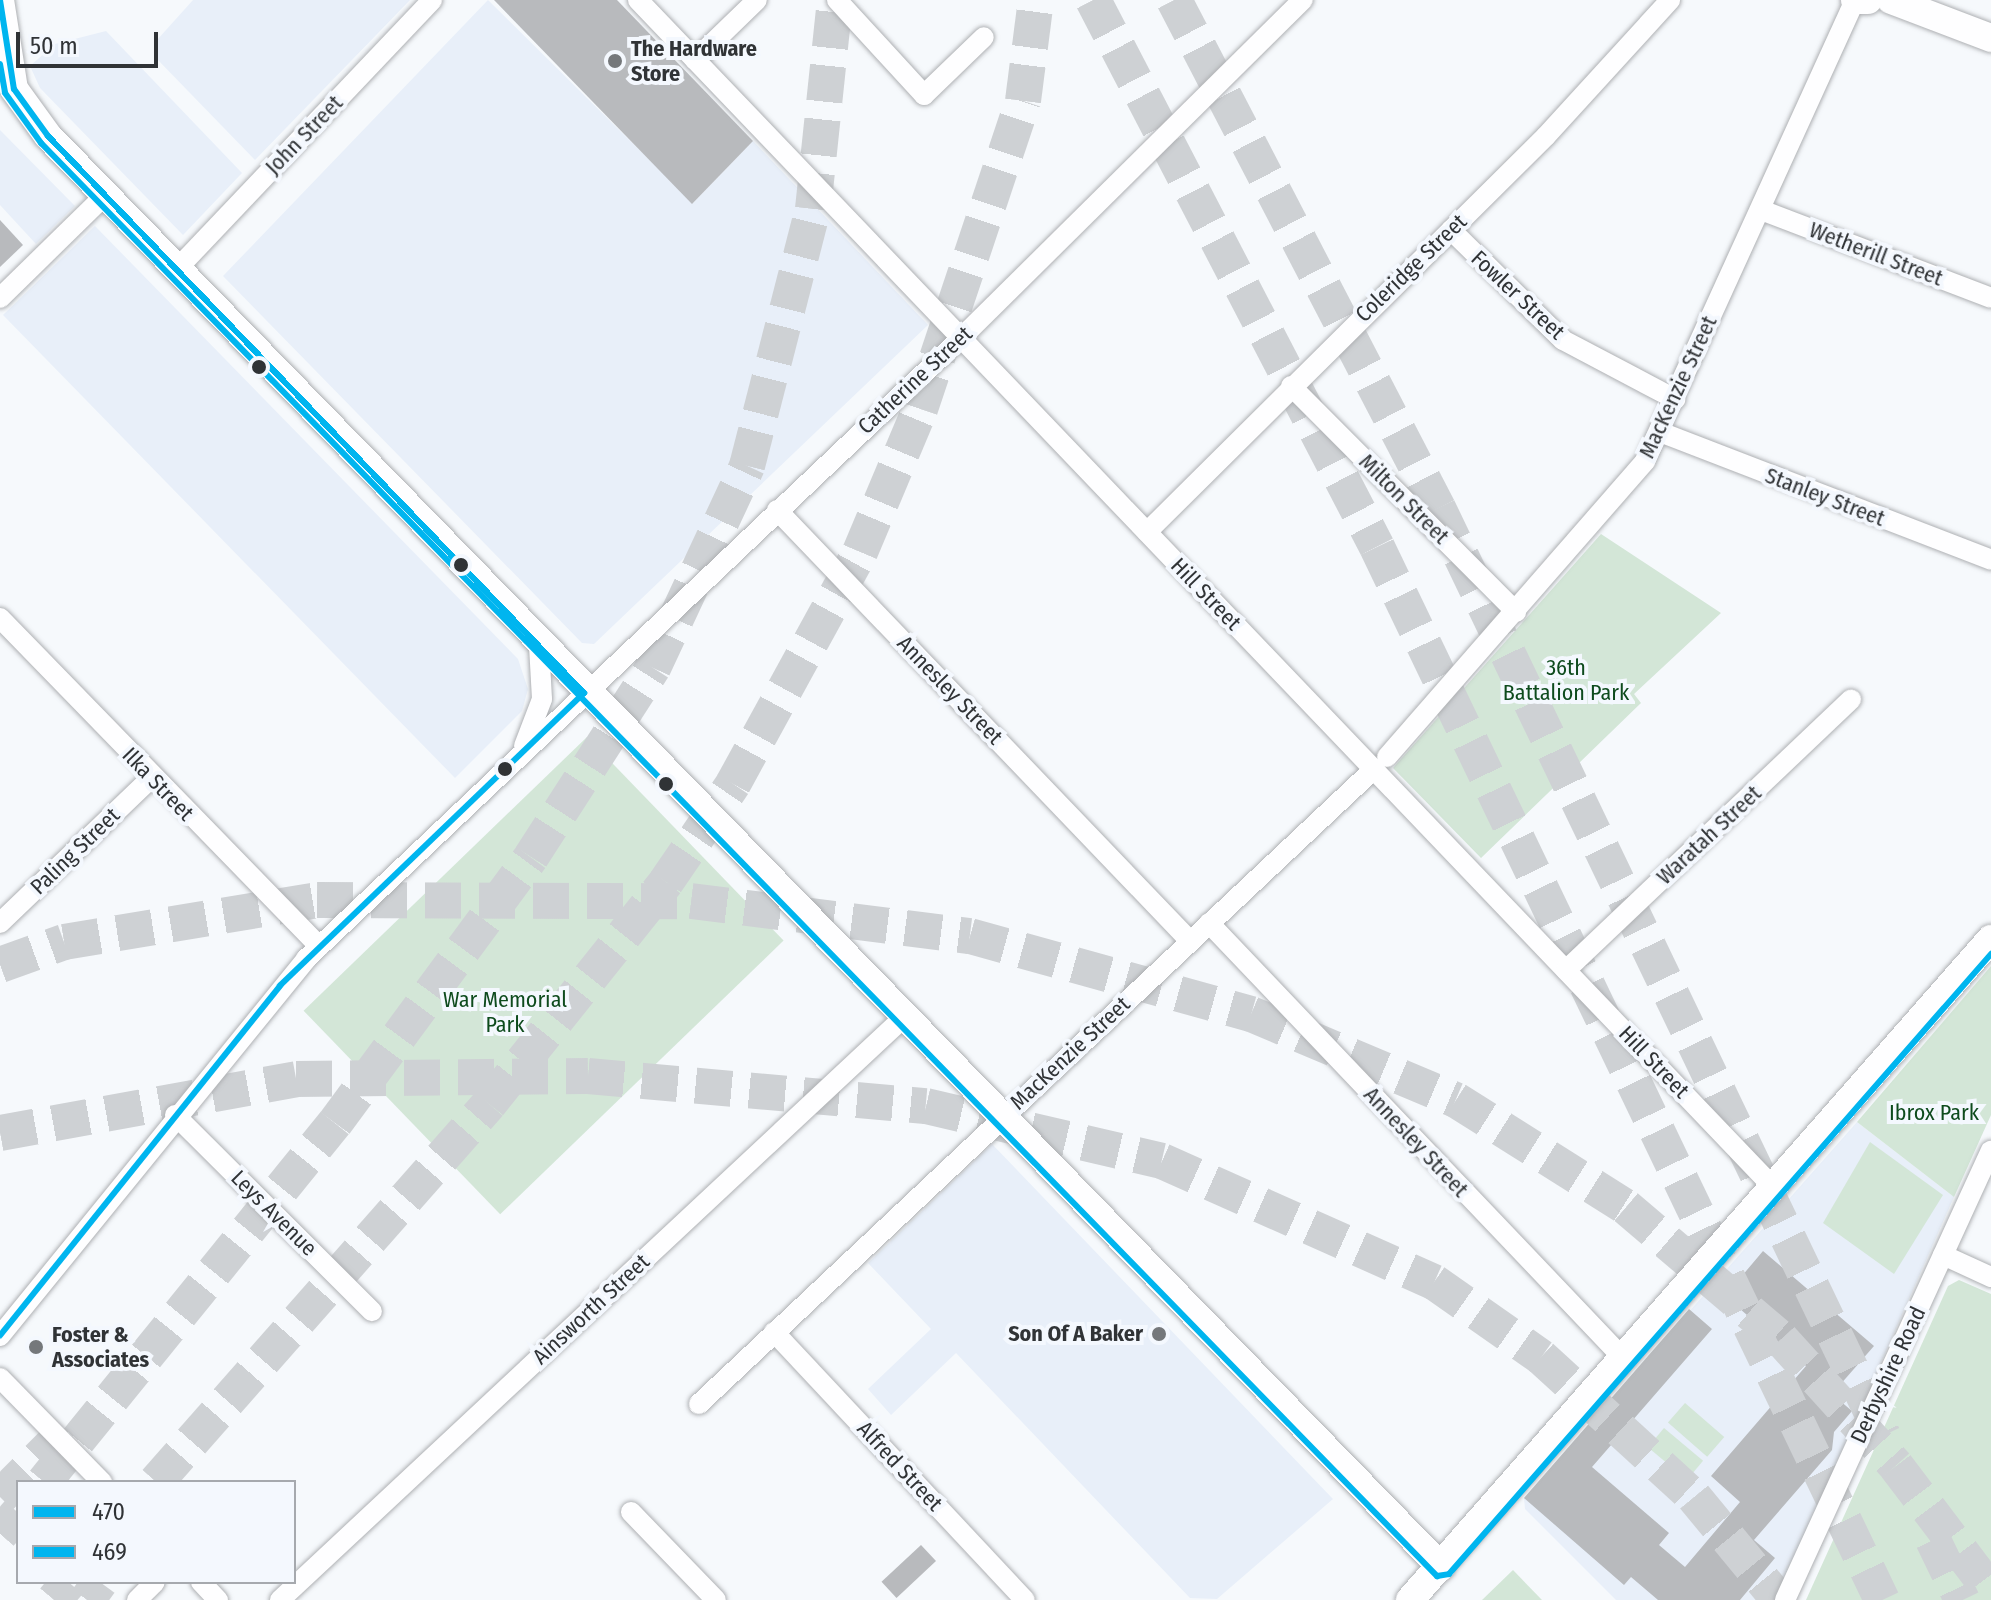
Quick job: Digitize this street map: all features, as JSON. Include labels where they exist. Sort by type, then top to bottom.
[{"type":"main road","points":[[0,0],[14,89],[104,196],[584,693],[1441,1567]]},
{"type":"main road","points":[[1855,0],[1868,0]]},
{"type":"main road","points":[[1891,0],[1991,38]]},
{"type":"main road","points":[[1410,1600],[1991,939]]},
{"type":"street","name":"John Street","points":[[176,270],[432,0]]},
{"type":"street","name":"Hill Street","points":[[638,0],[1147,532],[1380,763],[1566,970],[1773,1187]]},
{"type":"street","points":[[695,60],[757,0]]},
{"type":"street","points":[[837,0],[924,95],[984,37]]},
{"type":"street","name":"Catherine Street","points":[[0,1336],[175,1115],[319,946],[961,338],[1303,0]]},
{"type":"street","name":"Coleridge Street","points":[[1147,532],[1451,230],[1670,0]]},
{"type":"street","name":"MacKenzie Street","points":[[699,1404],[1380,763],[1516,612],[1645,461],[1855,0]]},
{"type":"street","points":[[0,298],[104,196]]},
{"type":"street","name":"Wetherill Street","points":[[1761,210],[1991,298]]},
{"type":"street","name":"Fowler Street","points":[[1451,230],[1549,329],[1675,399]]},
{"type":"street","name":"Milton Street","points":[[1291,386],[1516,612]]},
{"type":"street","name":"Stanley Street","points":[[1660,432],[1991,560]]},
{"type":"street","name":"Annesley Street","points":[[777,510],[1190,941]]},
{"type":"street","name":"Ilka Street","points":[[0,618],[151,778],[319,946]]},
{"type":"street","name":"Catherine Street","points":[[521,753],[542,699],[539,646]]},
{"type":"street","name":"Waratah Street","points":[[1566,970],[1851,700]]},
{"type":"street","name":"Paling Street","points":[[0,923],[151,778]]},
{"type":"street","name":"Annesley Street","points":[[1209,923],[1624,1359]]},
{"type":"street","name":"Ainsworth Street","points":[[280,1600],[902,1019]]},
{"type":"street","name":"Leys Avenue","points":[[175,1115],[372,1311]]},
{"type":"street","name":"Derbyshire Road","points":[[1785,1600],[1991,1151]]},
{"type":"street","points":[[1943,1255],[1991,1277]]},
{"type":"street","name":"Alfred Street","points":[[774,1332],[1025,1600]]},
{"type":"street","points":[[0,1378],[100,1480]]},
{"type":"street","points":[[631,1512],[716,1600]]},
{"type":"street","points":[[137,1600],[153,1584]]},
{"type":"street","points":[[203,1584],[218,1600]]},
{"type":"shaded area","points":[[193,0],[410,0],[255,160],[156,58],[157,40]]},
{"type":"shaded area","points":[[488,0],[693,203],[753,141],[928,325],[594,644],[582,643],[223,276]]},
{"type":"shaded area","points":[[106,31],[242,173],[183,235],[40,88],[30,66],[55,44]]},
{"type":"shaded area","points":[[0,130],[75,206],[36,244],[0,205]]},
{"type":"shaded area","points":[[95,226],[518,659],[528,689],[522,711],[455,778],[3,315]]},
{"type":"shaded area","points":[[1857,1122],[1954,1197],[1776,1600],[1616,1600],[1525,1509],[1524,1498]]},
{"type":"shaded area","points":[[992,1144],[1333,1499],[1217,1599],[1190,1598],[956,1353],[891,1415],[868,1389],[931,1329],[868,1263]]},
{"type":"green space","name":"36th Battalion Park","points":[[1601,534],[1721,613],[1634,694],[1641,703],[1481,858],[1393,768]]},
{"type":"green space","name":"War Memorial Park","points":[[587,737],[784,941],[500,1214],[304,1011]]},
{"type":"green space","name":"Ibrox Park","points":[[1991,966],[1991,1115],[1954,1197],[1857,1122]]},
{"type":"green space","points":[[1870,1142],[1943,1195],[1894,1274],[1823,1223]]},
{"type":"green space","points":[[1959,1280],[1991,1294],[1991,1600],[1806,1600],[1948,1286]]},
{"type":"green space","points":[[1685,1403],[1724,1437],[1707,1457],[1668,1423]]},
{"type":"green space","points":[[1664,1428],[1703,1461],[1687,1480],[1648,1447]]},
{"type":"green space","points":[[1513,1570],[1542,1600],[1482,1600]]},
{"type":"building","name":"The Hardware Store","points":[[494,0],[617,0],[753,141],[692,204]]},
{"type":"building","points":[[0,220],[23,245],[0,267]]},
{"type":"building","points":[[1763,1251],[1874,1346],[1832,1394],[1852,1411],[1834,1432],[1832,1450],[1754,1540],[1775,1558],[1740,1600],[1658,1600],[1631,1577],[1624,1585],[1524,1498],[1689,1309],[1712,1329],[1592,1467],[1669,1533],[1659,1545],[1685,1567],[1740,1502],[1711,1476],[1806,1366],[1725,1296]]},
{"type":"building","points":[[921,1545],[936,1561],[897,1598],[882,1582]]},
{"type":"tunnel","points":[[46,1480],[335,1123],[531,857],[653,668],[747,466],[813,209],[835,0]]},
{"type":"tunnel","points":[[158,1480],[489,1104],[666,882],[733,784],[860,552],[920,409],[1023,101],[1036,0]]},
{"type":"tunnel","points":[[1093,0],[1377,547],[1882,1600]]},
{"type":"tunnel","points":[[1174,0],[1438,508],[1883,1436]]},
{"type":"tunnel","points":[[0,965],[64,942],[317,900],[691,901],[970,936],[1251,1014],[1456,1100],[1626,1207],[1781,1339],[1896,1466],[1991,1591]]},
{"type":"tunnel","points":[[0,1133],[296,1079],[588,1076],[926,1106],[1162,1161],[1434,1282],[1541,1357],[1694,1497],[1779,1600]]},
{"type":"tunnel","points":[[17,1480],[55,1442]]},
{"type":"tunnel","points":[[0,1497],[16,1481]]},
{"type":"tunnel","points":[[0,1534],[16,1515]]},
{"type":"tunnel","points":[[1933,1540],[1962,1600]]},
{"type":"tunnel","points":[[54,1600],[67,1584]]},
{"type":"tunnel","points":[[87,1600],[99,1584]]},
{"type":"transit line","name":"470","points":[[0,0],[14,89],[48,136],[584,693],[280,986],[0,1336]]},
{"type":"transit line","name":"469","points":[[0,64],[5,93],[41,143],[1437,1576],[1449,1574],[1991,954]]},
{"type":"place","name":"The Hardware Store","points":[[615,61]]},
{"type":"place","name":"Son Of A Baker","points":[[1159,1334]]},
{"type":"place","name":"Foster & Associates","points":[[36,1347]]}]
